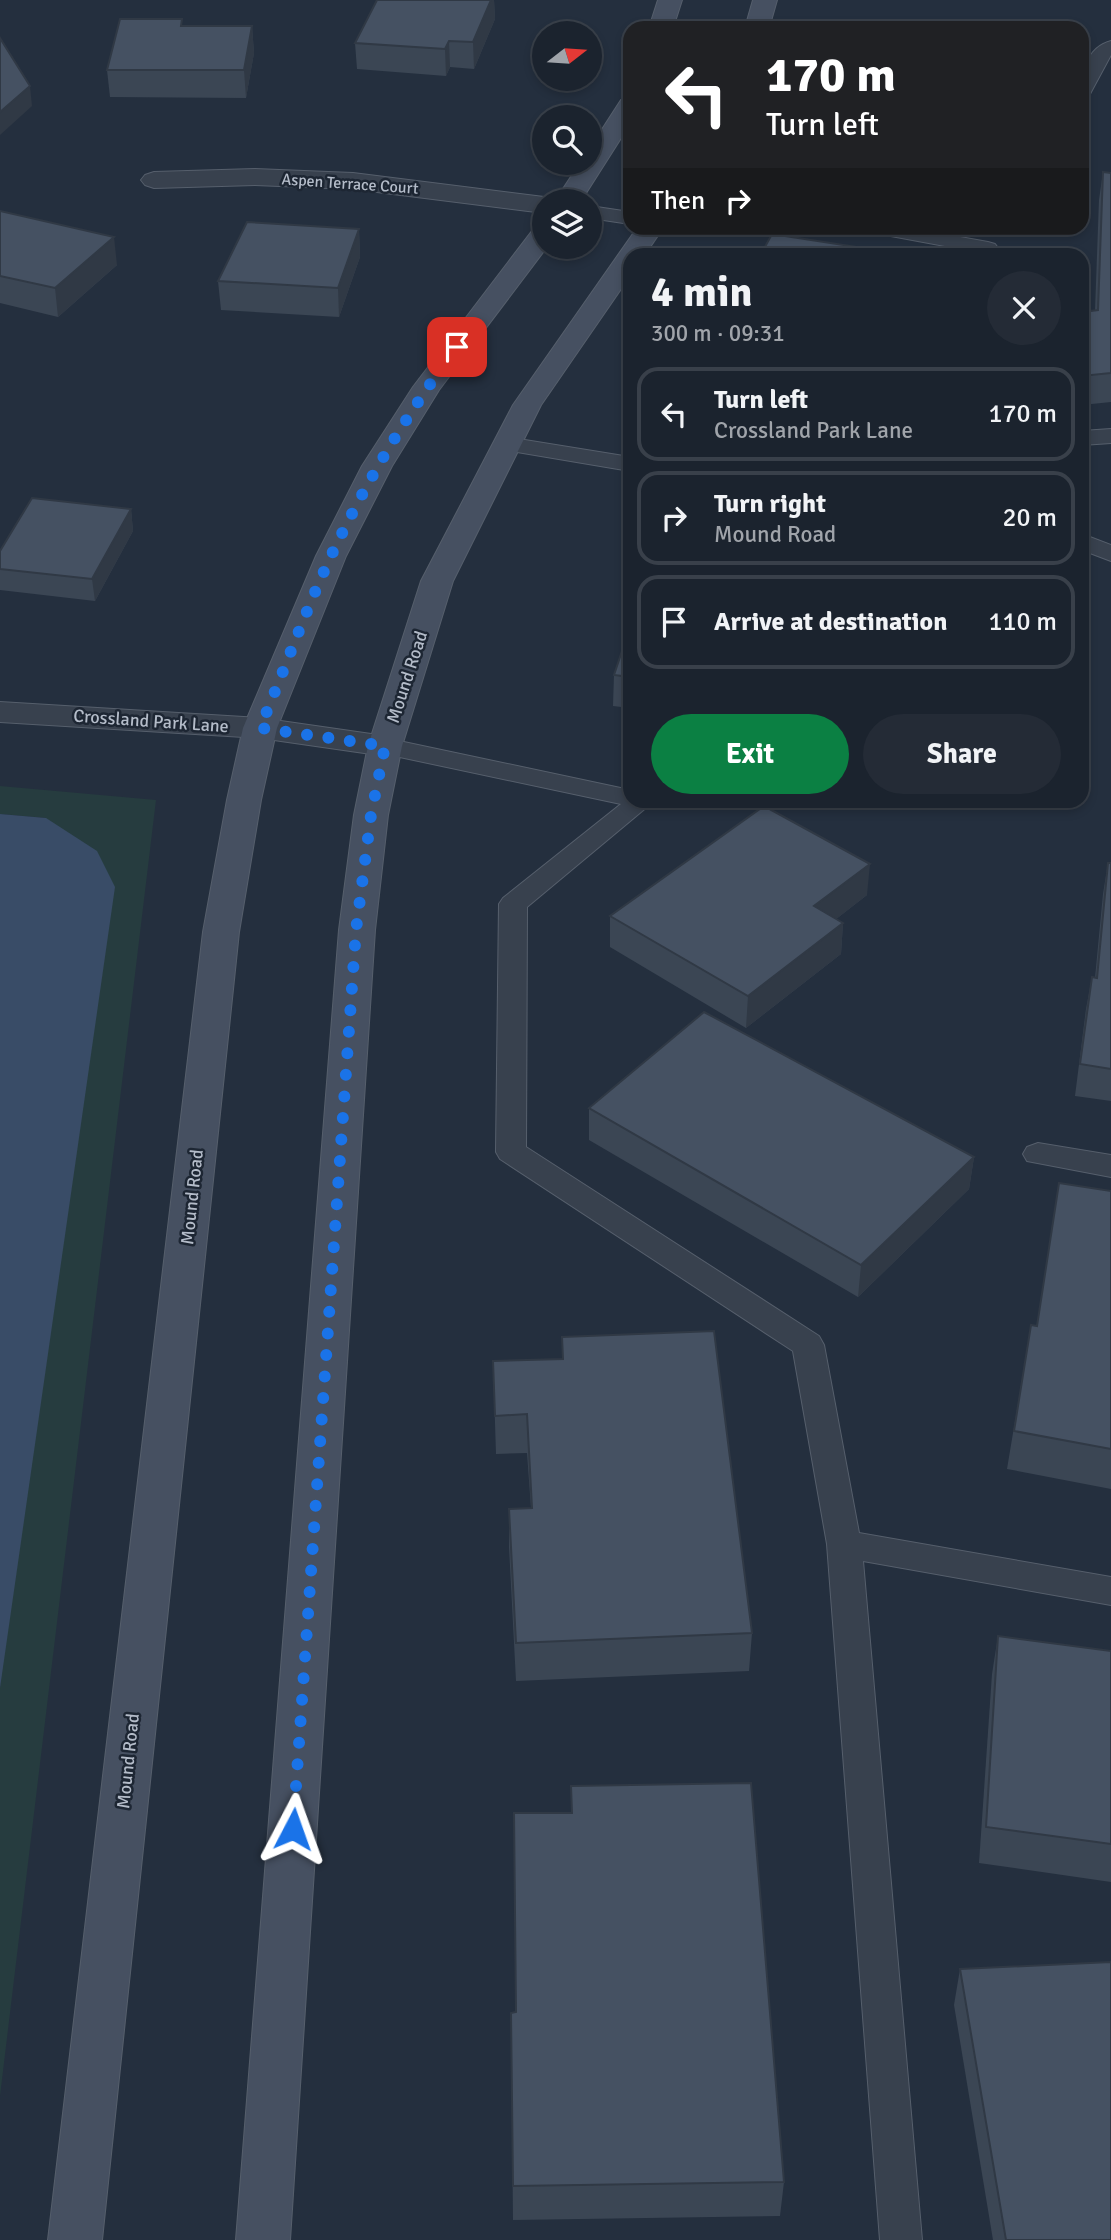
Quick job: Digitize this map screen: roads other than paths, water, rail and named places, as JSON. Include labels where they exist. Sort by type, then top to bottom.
[{"type":"street","points":[[664,21],[670,0]]},
{"type":"street","points":[[759,21],[765,0]]},
{"type":"street","points":[[576,189],[623,116]]},
{"type":"street","name":"Aspen Terrace Court","points":[[154,180],[255,177],[353,181],[532,203]]},
{"type":"street","name":"Mound Road","points":[[75,2240],[221,932],[244,800],[260,728],[331,556],[377,466],[427,387],[532,249]]},
{"type":"street","name":"Mound Road","points":[[263,2240],[356,930],[371,815],[385,746],[437,580],[527,405],[623,266]]},
{"type":"street","name":"Crossland Park Lane","points":[[0,712],[260,728],[385,746]]},
{"type":"lane","points":[[1089,78],[1101,53],[1111,47]]},
{"type":"lane","points":[[602,214],[623,217]]},
{"type":"lane","points":[[911,235],[968,248]]},
{"type":"lane","points":[[1089,438],[1111,436]]},
{"type":"lane","points":[[507,444],[623,463]]},
{"type":"lane","points":[[1089,544],[1111,554]]},
{"type":"lane","points":[[385,746],[623,797]]},
{"type":"lane","points":[[633,808],[513,904],[511,1152],[808,1345],[844,1544],[901,2240]]},
{"type":"lane","points":[[1038,1154],[1111,1166]]},
{"type":"lane","points":[[844,1544],[1111,1591]]},
{"type":"water","points":[[0,814],[46,818],[97,851],[115,887],[0,1688]]}]
